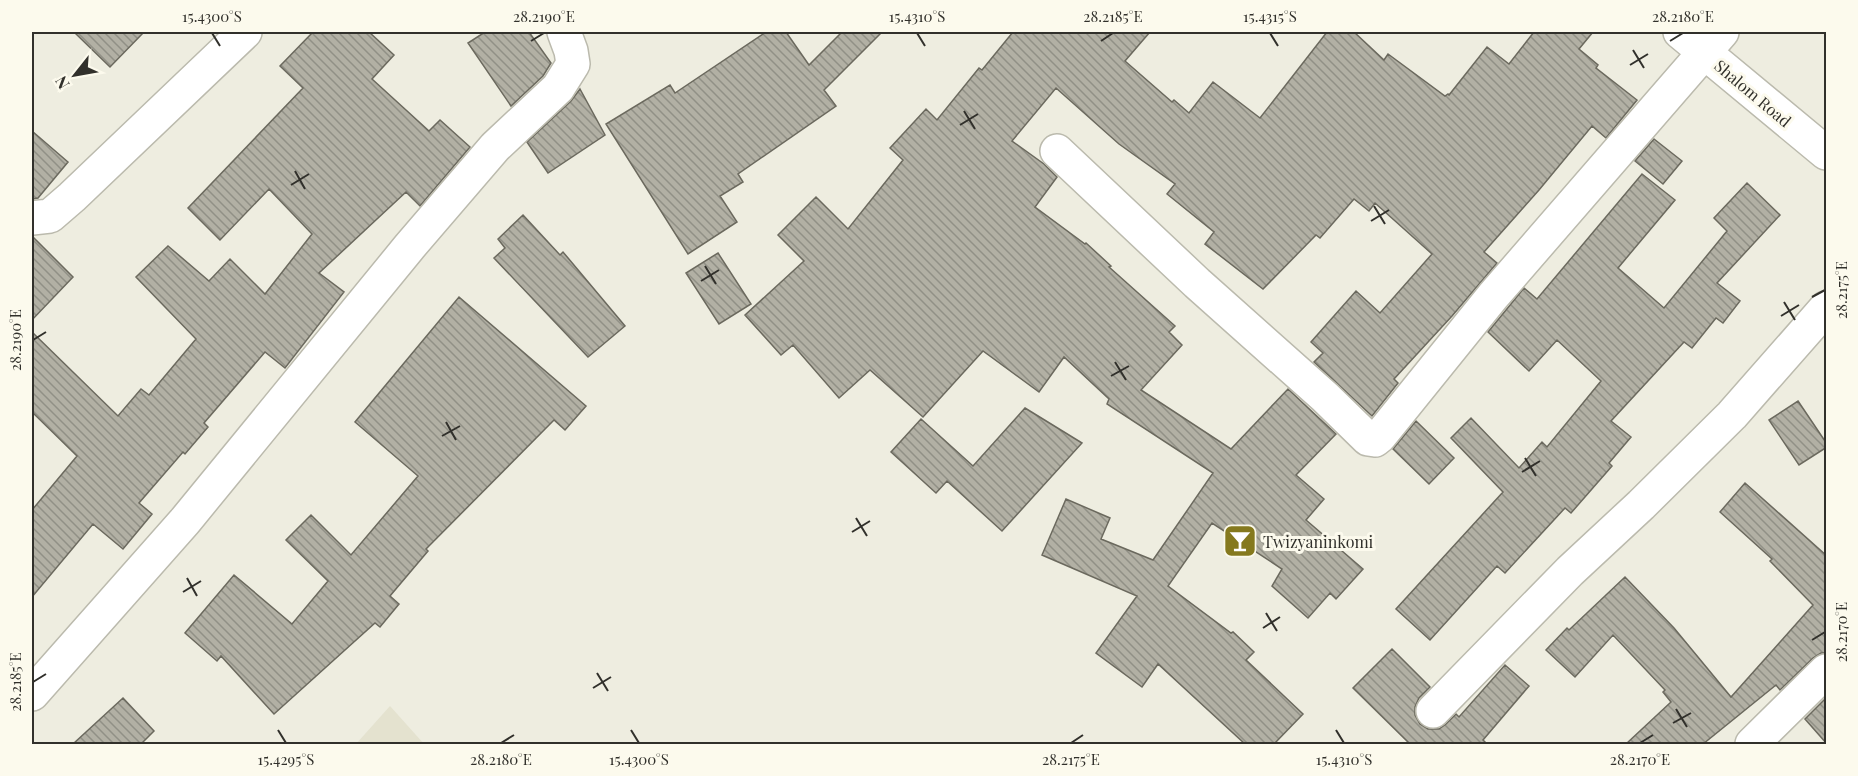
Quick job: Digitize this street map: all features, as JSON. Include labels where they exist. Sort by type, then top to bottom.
[{"type":"street","points":[[32,218],[50,216],[72,197],[245,32]]},
{"type":"street","points":[[32,694],[185,521],[410,246],[495,147],[558,88],[573,64],[572,51],[564,32]]},
{"type":"street","name":"Shalom Road","points":[[1680,32],[1714,42],[1827,153]]},
{"type":"street","points":[[1057,151],[1368,439],[1375,440],[1493,296],[1714,42]]},
{"type":"street","points":[[1433,711],[1570,571],[1732,415],[1827,308]]},
{"type":"street","points":[[1752,744],[1827,671]]},
{"type":"shaded area","points":[[390,706],[424,744],[356,744]]},
{"type":"building","points":[[74,32],[144,32],[110,67]]},
{"type":"building","points":[[313,32],[369,32],[394,55],[372,79],[429,131],[440,120],[470,147],[420,206],[406,192],[319,273],[344,292],[285,368],[265,352],[204,423],[208,427],[139,503],[152,514],[123,549],[93,524],[32,597],[32,510],[77,456],[32,412],[32,332],[118,416],[141,389],[149,395],[196,339],[136,277],[168,246],[209,281],[230,259],[265,294],[312,234],[269,189],[220,240],[188,208],[303,88],[280,66]]},
{"type":"building","points":[[485,32],[529,32],[551,63],[543,76],[511,106],[468,43]]},
{"type":"building","points":[[766,32],[786,32],[809,65],[842,32],[882,32],[824,90],[836,106],[738,174],[743,182],[720,196],[737,222],[688,254],[606,124],[670,85],[675,93]]},
{"type":"building","points":[[1013,32],[1150,32],[1125,61],[1172,102],[1174,100],[1189,113],[1213,82],[1260,118],[1327,32],[1354,32],[1384,60],[1388,54],[1445,96],[1449,95],[1487,47],[1509,64],[1534,32],[1593,32],[1579,49],[1598,65],[1596,68],[1637,100],[1606,138],[1592,126],[1484,252],[1497,263],[1394,379],[1398,383],[1372,416],[1314,362],[1323,353],[1311,342],[1356,291],[1380,313],[1432,254],[1375,203],[1369,211],[1354,199],[1320,238],[1316,235],[1263,289],[1205,244],[1214,232],[1167,194],[1175,184],[1119,144],[1056,88],[1012,141],[1044,164],[1057,177],[1035,207],[1086,243],[1111,266],[1109,267],[1175,326],[1169,332],[1182,345],[1141,390],[1231,449],[1288,389],[1336,434],[1296,475],[1324,499],[1306,520],[1363,569],[1336,599],[1330,593],[1308,618],[1272,586],[1282,569],[1212,523],[1168,586],[1231,633],[1233,632],[1254,652],[1246,660],[1303,714],[1274,744],[1245,744],[1158,664],[1142,687],[1096,653],[1137,596],[1042,555],[1066,499],[1110,518],[1101,539],[1153,560],[1213,473],[1107,404],[1109,399],[1064,357],[1039,392],[983,351],[923,417],[870,370],[839,398],[793,345],[781,355],[745,315],[804,261],[778,235],[816,197],[848,229],[903,160],[890,148],[926,109],[937,120],[979,68],[982,70]]},
{"type":"building","points":[[580,89],[605,135],[548,173],[527,142],[571,101]]},
{"type":"building","points":[[32,131],[68,162],[38,198],[32,199]]},
{"type":"building","points":[[1654,139],[1682,161],[1663,184],[1635,161]]},
{"type":"building","points":[[1642,174],[1675,200],[1618,268],[1664,308],[1727,231],[1714,218],[1747,183],[1780,215],[1717,283],[1740,301],[1723,323],[1716,318],[1692,348],[1684,342],[1611,421],[1631,437],[1609,463],[1612,466],[1571,513],[1565,508],[1505,573],[1497,566],[1430,640],[1396,609],[1503,492],[1451,438],[1471,418],[1519,468],[1542,442],[1547,447],[1601,381],[1557,340],[1529,371],[1488,332],[1524,288],[1537,299]]},
{"type":"building","points":[[523,215],[560,255],[563,252],[625,326],[588,357],[494,258],[505,248],[498,239]]},
{"type":"building","points":[[32,236],[73,277],[32,320]]},
{"type":"building","points":[[718,253],[751,304],[719,324],[686,273]]},
{"type":"building","points":[[459,297],[586,406],[565,430],[554,420],[426,549],[428,551],[390,596],[399,604],[380,627],[375,623],[274,714],[221,656],[217,661],[185,633],[234,575],[292,624],[328,581],[286,540],[311,515],[351,555],[418,476],[355,422]]},
{"type":"building","points":[[1798,401],[1827,444],[1827,447],[1799,465],[1769,420]]},
{"type":"building","points":[[1025,408],[1082,443],[1002,531],[947,481],[936,493],[891,452],[921,419],[973,466]]},
{"type":"building","points":[[1416,421],[1454,458],[1429,484],[1393,449]]},
{"type":"building","points":[[1745,483],[1827,556],[1827,653],[1821,653],[1813,658],[1780,690],[1776,685],[1703,744],[1626,744],[1671,702],[1663,692],[1665,690],[1613,635],[1575,677],[1546,650],[1567,628],[1569,630],[1625,577],[1674,628],[1731,697],[1813,605],[1770,561],[1772,559],[1720,512]]},
{"type":"building","points":[[1392,649],[1430,687],[1419,698],[1415,707],[1415,715],[1420,724],[1428,729],[1439,729],[1456,714],[1459,717],[1505,665],[1529,686],[1483,740],[1487,744],[1410,744],[1353,688]]},
{"type":"building","points":[[123,698],[154,731],[141,744],[73,744]]},
{"type":"building","points":[[1827,699],[1827,744],[1805,719]]},
{"type":"place","name":"Twizyaninkomi","points":[[1240,541]]}]
